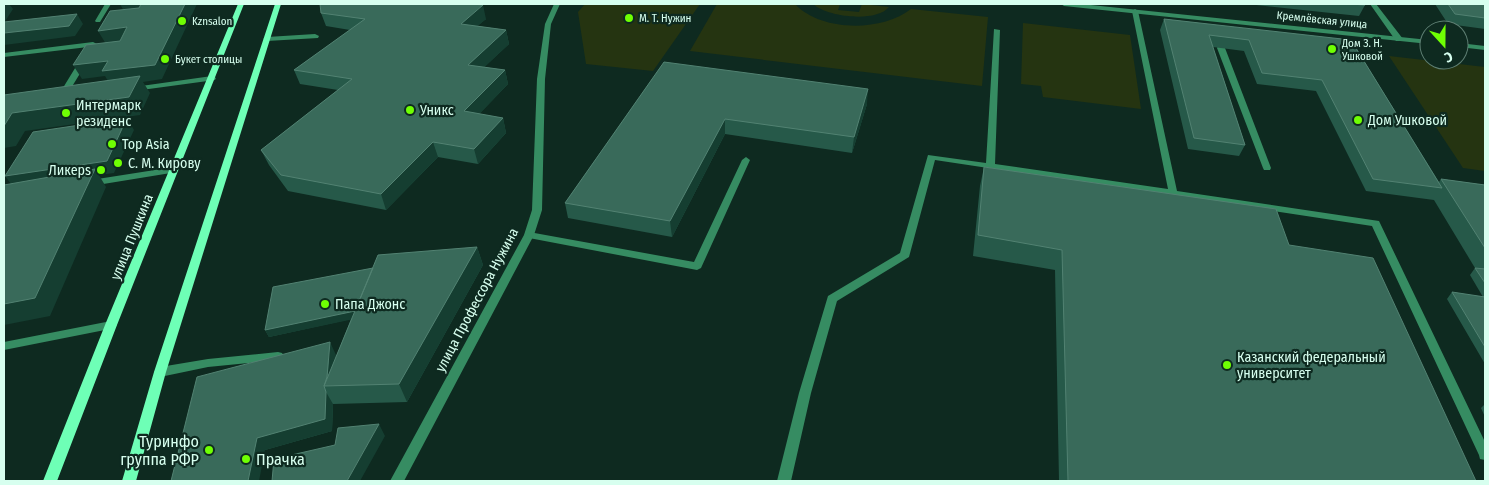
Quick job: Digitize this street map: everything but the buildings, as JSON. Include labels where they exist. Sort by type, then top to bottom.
[{"type":"main road","name":"улица Пушкина","points":[[50,481],[110,325],[241,4]]},
{"type":"main road","points":[[129,481],[160,372],[278,4]]},
{"type":"street","points":[[98,21],[108,4]]},
{"type":"street","name":"улица Профессора Нужина","points":[[397,481],[530,235],[537,210],[541,79],[548,24],[557,4]]},
{"type":"street","name":"Кремлёвская улица","points":[[1064,4],[1419,41]]},
{"type":"street","points":[[1373,4],[1399,39]]},
{"type":"street","points":[[1135,11],[1173,193]]},
{"type":"street","points":[[1209,19],[1214,30]]},
{"type":"street","points":[[990,166],[996,30]]},
{"type":"street","points":[[267,39],[315,36]]},
{"type":"street","points":[[4,55],[93,44],[62,97],[71,96]]},
{"type":"street","points":[[1469,47],[1485,48]]},
{"type":"street","points":[[1220,48],[1267,168]]},
{"type":"street","points":[[125,90],[212,78]]},
{"type":"street","points":[[784,481],[805,393],[832,299],[905,255],[931,157],[1376,223],[1485,455]]},
{"type":"street","points":[[530,235],[697,266],[746,160]]},
{"type":"street","points":[[82,184],[174,170]]},
{"type":"street","points":[[4,346],[110,325]]},
{"type":"street","points":[[160,372],[208,363],[278,356]]},
{"type":"green space","points":[[585,4],[700,4],[653,71],[586,64],[578,12]]},
{"type":"green space","points":[[717,4],[795,4],[806,13],[820,20],[852,26],[884,22],[899,17],[911,9],[988,17],[982,86],[690,51]]},
{"type":"green space","points":[[813,4],[840,4],[838,10],[859,12],[862,4],[889,7],[883,12],[863,17],[840,15],[820,9]]},
{"type":"green space","points":[[1023,23],[1130,35],[1141,109],[1043,97],[1041,86],[1021,84]]},
{"type":"green space","points":[[1389,56],[1419,59],[1419,70],[1469,70],[1469,65],[1485,67],[1485,171],[1463,168]]},
{"type":"place","name":"М. Т. Нужин","points":[[629,18]]},
{"type":"place","name":"Kznsalon","points":[[182,21]]},
{"type":"place","name":"Дом З. Н. Ушковой","points":[[1332,49]]},
{"type":"place","name":"Букет столицы","points":[[165,59]]},
{"type":"place","name":"Уникс","points":[[410,110]]},
{"type":"place","name":"Интермарк резиденс","points":[[66,113]]},
{"type":"place","name":"Дом Ушковой","points":[[1358,120]]},
{"type":"place","name":"Top Asia","points":[[112,144]]},
{"type":"place","name":"С. М. Кирову","points":[[118,163]]},
{"type":"place","name":"Ликерs","points":[[101,170]]},
{"type":"place","name":"Папа Джонс","points":[[325,304]]},
{"type":"place","name":"Казанский федеральный университет","points":[[1227,365]]},
{"type":"place","name":"Туринфо группа РФР","points":[[209,450]]},
{"type":"place","name":"Прачка","points":[[246,459]]}]
